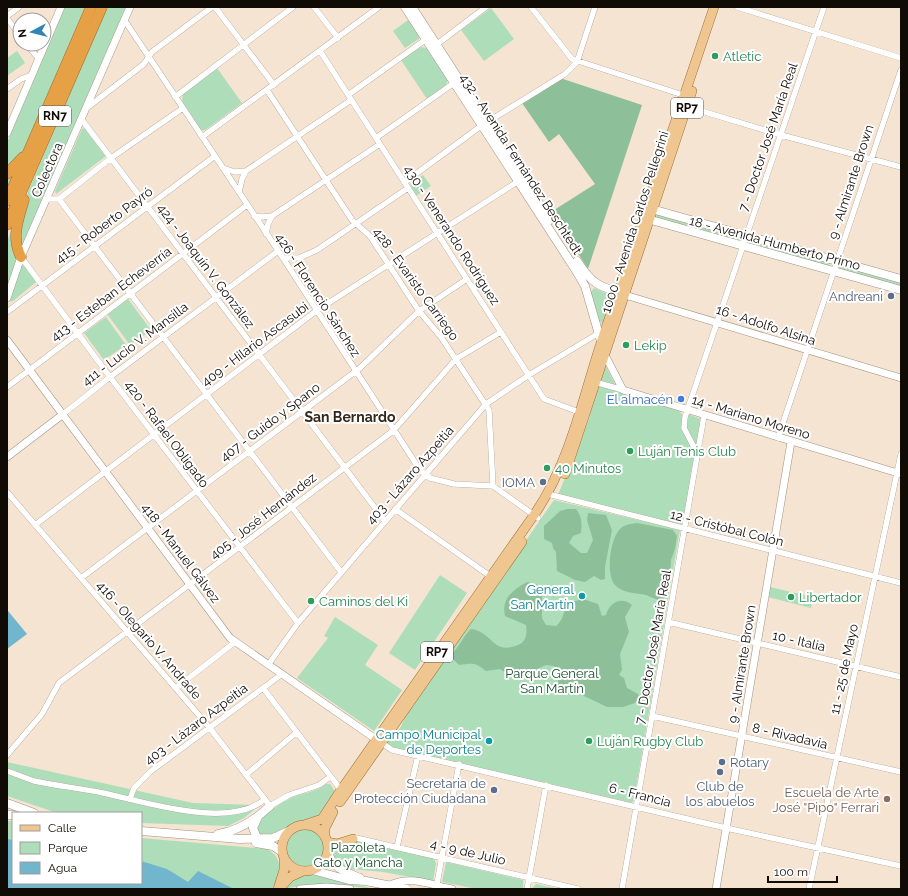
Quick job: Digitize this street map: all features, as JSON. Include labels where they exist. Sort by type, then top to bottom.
[{"type":"highway","name":"RN7","points":[[7,201],[91,7]]},
{"type":"highway","name":"RN7","points":[[7,225],[102,7]]},
{"type":"highway","points":[[7,174],[23,157],[33,142]]},
{"type":"highway","points":[[21,257],[16,243],[16,229],[36,160]]},
{"type":"main road","name":"432 - Avenida Fernández Beschtedt","points":[[405,7],[454,83],[484,124],[580,266],[590,280],[597,286]]},
{"type":"main road","name":"432 - Avenida Fernández Beschtedt","points":[[412,7],[484,124],[517,182],[575,269],[587,294],[600,338]]},
{"type":"main road","name":"1000 - Avenida Carlos Pellegrini","points":[[304,825],[322,819],[341,790],[379,741],[551,495],[570,459],[605,355],[621,294],[684,106],[714,7]]},
{"type":"main road","name":"1000 - Avenida Carlos Pellegrini","points":[[687,96],[720,7]]},
{"type":"main road","name":"18 - Avenida Humberto Primo","points":[[649,208],[745,236],[901,278]]},
{"type":"main road","name":"18 - Avenida Humberto Primo","points":[[646,218],[901,290]]},
{"type":"main road","points":[[587,294],[593,287],[597,286],[621,294]]},
{"type":"main road","name":"1000 - Avenida Carlos Pellegrini","points":[[551,495],[579,412],[600,338],[621,294]]},
{"type":"main road","points":[[600,338],[605,355]]},
{"type":"main road","name":"1000 - Avenida Carlos Pellegrini","points":[[326,839],[325,828],[328,821],[379,741],[490,576],[536,516]]},
{"type":"main road","points":[[7,803],[31,812]]},
{"type":"main road","points":[[195,835],[233,831],[259,816],[270,806]]},
{"type":"main road","points":[[257,838],[253,828],[259,816]]},
{"type":"main road","points":[[304,825],[318,829],[326,839],[340,844],[353,839]]},
{"type":"main road","name":"RP7","points":[[288,831],[296,826],[304,825]]},
{"type":"main road","points":[[142,831],[240,839],[273,846],[290,866],[303,871]]},
{"type":"main road","points":[[240,839],[277,837],[288,831]]},
{"type":"main road","points":[[279,889],[284,870],[283,841],[288,831]]},
{"type":"main road","name":"RP7","points":[[326,839],[328,852]]},
{"type":"main road","points":[[312,870],[323,862],[328,852]]},
{"type":"main road","points":[[328,852],[333,864],[344,872],[366,881]]},
{"type":"main road","points":[[279,889],[290,877],[303,871],[312,870],[349,880],[366,881],[407,889]]},
{"type":"main road","points":[[390,885],[398,889]]},
{"type":"street","points":[[7,17],[19,7]]},
{"type":"street","points":[[8,130],[61,7]]},
{"type":"street","name":"Colectora","points":[[7,298],[21,257],[88,107],[130,7]]},
{"type":"street","points":[[88,107],[144,64],[152,52],[212,7]]},
{"type":"street","points":[[216,7],[274,85]]},
{"type":"street","points":[[175,97],[293,7]]},
{"type":"street","points":[[314,7],[338,38]]},
{"type":"street","points":[[202,137],[379,7]]},
{"type":"street","points":[[436,45],[486,7]]},
{"type":"street","points":[[532,7],[566,52],[577,62],[687,96]]},
{"type":"street","points":[[405,182],[484,124],[565,74],[577,62],[595,7]]},
{"type":"street","points":[[736,7],[901,58]]},
{"type":"street","name":"7 - Doctor José María Real","points":[[698,455],[683,424],[716,321],[824,7]]},
{"type":"street","name":"426 - Florencio Sánchez","points":[[125,21],[283,258],[393,431],[425,475]]},
{"type":"street","points":[[348,95],[425,40]]},
{"type":"street","name":"430 - Venerando Rodríguez","points":[[320,51],[544,399],[579,412]]},
{"type":"street","points":[[33,52],[39,58]]},
{"type":"street","name":"9 - Almirante Brown","points":[[778,438],[901,70]]},
{"type":"street","points":[[7,89],[21,79],[32,75]]},
{"type":"street","points":[[376,138],[454,83]]},
{"type":"street","name":"428 - Evaristo Carriego","points":[[267,90],[355,224],[370,236],[418,311],[437,332],[486,404],[491,413],[493,486]]},
{"type":"street","points":[[223,168],[235,172],[246,171],[351,100]]},
{"type":"street","points":[[684,106],[781,135],[901,167]]},
{"type":"street","points":[[48,198],[59,199],[111,158],[183,108]]},
{"type":"street","name":"424 - Joaquín V. González","points":[[82,120],[385,521]]},
{"type":"street","points":[[254,216],[262,218],[272,216],[380,144]]},
{"type":"street","name":"415 - Roberto Payró","points":[[7,312],[215,156]]},
{"type":"street","points":[[239,192],[242,179],[246,171]]},
{"type":"street","name":"409 - Hilario Ascasubi","points":[[35,524],[316,311],[517,182]]},
{"type":"street","points":[[283,258],[299,258],[310,254],[408,188]]},
{"type":"street","points":[[59,199],[341,572]]},
{"type":"street","name":"413 - Esteban Echeverría","points":[[7,387],[247,205]]},
{"type":"street","points":[[266,234],[268,224],[272,216]]},
{"type":"street","name":"411 - Lucio V. Mansilla","points":[[7,456],[278,251]]},
{"type":"street","name":"420 - Rafael Obligado","points":[[21,257],[110,377],[298,623]]},
{"type":"street","name":"407 - Guido y Spano","points":[[81,578],[355,372],[418,311],[467,279]]},
{"type":"street","name":"16 - Adolfo Alsina","points":[[621,294],[716,321],[806,351],[901,378]]},
{"type":"street","name":"405 - José Hernández","points":[[7,755],[42,714],[59,683],[127,634],[393,431],[456,359],[501,332]]},
{"type":"street","name":"403 - Lázaro Azpeitia","points":[[268,664],[298,623],[486,404],[529,375],[600,338]]},
{"type":"street","name":"418 - Manuel Gálvez","points":[[7,340],[190,586],[235,642],[379,741]]},
{"type":"street","points":[[605,355],[623,390]]},
{"type":"street","name":"14 - Mariano Moreno","points":[[595,382],[899,474]]},
{"type":"street","name":"7 - Doctor José María Real","points":[[622,889],[704,416]]},
{"type":"street","name":"9 - Almirante Brown","points":[[716,889],[791,442]]},
{"type":"street","name":"11 - 25 de Mayo","points":[[809,889],[875,577],[899,474],[901,454]]},
{"type":"street","points":[[425,475],[436,480],[461,486],[493,486],[536,516]]},
{"type":"street","name":"416 - Olegario V. Andrade","points":[[7,492],[127,634],[209,727],[247,774],[270,806]]},
{"type":"street","name":"12 - Cristóbal Colón","points":[[551,495],[901,583]]},
{"type":"street","points":[[395,510],[490,576]]},
{"type":"street","name":"10 - Italia","points":[[668,622],[901,678]]},
{"type":"street","points":[[176,688],[235,642]]},
{"type":"street","name":"403 - Lázaro Azpeitia","points":[[130,799],[134,788],[142,780],[209,727],[282,674]]},
{"type":"street","points":[[263,688],[341,790]]},
{"type":"street","name":"8 - Rivadavia","points":[[652,716],[901,772]]},
{"type":"street","points":[[247,774],[297,732]]},
{"type":"street","name":"6 - Francia","points":[[379,741],[392,750],[459,764],[726,828],[901,866]]},
{"type":"street","points":[[397,847],[418,755]]},
{"type":"street","points":[[436,887],[440,856],[459,764]]},
{"type":"street","points":[[7,771],[34,781],[192,812],[220,813],[249,808],[265,799]]},
{"type":"street","points":[[270,806],[289,796],[319,786],[330,777]]},
{"type":"street","points":[[527,889],[546,785]]},
{"type":"street","name":"4 - 9 de Julio","points":[[353,839],[356,838],[440,856],[578,889]]},
{"type":"street","points":[[390,885],[398,881],[411,880],[436,887],[452,889]]},
{"type":"street","points":[[300,889],[326,887],[350,889]]},
{"type":"green space","points":[[64,7],[85,7],[7,188],[7,143],[45,52],[52,52],[52,36]]},
{"type":"green space","points":[[107,7],[131,7],[7,293],[7,241]]},
{"type":"green space","points":[[491,8],[514,39],[484,61],[461,30]]},
{"type":"green space","points":[[408,20],[420,38],[405,48],[393,31]]},
{"type":"green space","points":[[421,47],[426,48],[448,80],[446,85],[427,99],[401,60]]},
{"type":"green space","points":[[18,52],[25,63],[7,76],[7,58]]},
{"type":"green space","points":[[217,68],[242,103],[205,130],[201,130],[182,101],[183,94]]},
{"type":"green space","points":[[560,78],[642,105],[588,269],[551,212],[595,184],[559,134],[549,142],[522,103]]},
{"type":"green space","points":[[84,128],[106,156],[56,194],[55,191],[82,129]]},
{"type":"green space","points":[[423,175],[431,186],[416,196],[410,184]]},
{"type":"green space","points":[[657,213],[740,238],[740,241],[655,218]]},
{"type":"green space","points":[[749,240],[830,262],[829,266],[748,244]]},
{"type":"green space","points":[[24,265],[36,282],[13,301],[8,302],[21,266]]},
{"type":"green space","points":[[839,265],[901,280],[901,288],[839,269]]},
{"type":"green space","points":[[594,288],[612,296],[604,323],[600,322],[590,293]]},
{"type":"green space","points":[[128,299],[151,330],[130,345],[107,314]]},
{"type":"green space","points":[[106,317],[126,345],[104,360],[84,333]]},
{"type":"green space","points":[[604,363],[616,386],[599,380]]},
{"type":"green space","name":"Luján Tenis Club","points":[[599,385],[679,411],[682,414],[682,429],[695,457],[682,526],[558,495],[590,416],[592,396]]},
{"type":"green space","points":[[688,414],[701,419],[697,447],[684,423]]},
{"type":"green space","name":"Parque General San Martín","points":[[554,500],[680,530],[634,800],[632,803],[389,747],[386,742],[400,728],[411,706]]},
{"type":"green space","points":[[576,509],[580,517],[581,533],[573,536],[569,543],[581,553],[587,553],[593,540],[587,520],[588,513],[606,515],[612,530],[605,567],[605,579],[601,580],[594,576],[585,582],[575,580],[557,571],[556,552],[552,543],[544,539],[544,526],[560,511]]},
{"type":"green space","points":[[637,523],[673,530],[677,536],[675,549],[671,560],[670,577],[667,582],[667,592],[663,602],[646,595],[621,589],[614,584],[612,579],[610,572],[610,556],[614,540],[620,529],[624,526]]},
{"type":"green space","points":[[440,575],[467,593],[415,670],[389,653]]},
{"type":"green space","points":[[527,582],[536,584],[542,589],[542,618],[546,625],[556,626],[559,624],[568,603],[583,599],[598,604],[602,616],[606,615],[610,607],[616,602],[624,601],[632,605],[625,617],[629,632],[620,654],[622,670],[619,675],[624,678],[627,688],[638,694],[639,698],[635,703],[623,707],[607,707],[582,695],[562,694],[558,686],[559,671],[554,666],[546,665],[526,674],[506,673],[500,669],[486,671],[473,664],[459,665],[452,658],[452,653],[471,629],[479,631],[498,646],[504,648],[520,644],[524,640],[526,636],[526,625],[505,616],[504,610],[509,595]]},
{"type":"green space","name":"Libertador","points":[[770,587],[813,597],[811,608],[768,597]]},
{"type":"green space","points":[[335,617],[378,645],[365,665],[402,690],[374,731],[297,678],[328,638],[324,636]]},
{"type":"green space","points":[[7,762],[193,803],[260,805],[244,818],[228,826],[142,823],[142,812],[54,812],[7,796]]},
{"type":"green space","points":[[326,784],[330,784],[334,790],[334,794],[318,816],[309,820],[293,823],[278,834],[259,836],[256,823],[278,805],[293,797],[314,791]]},
{"type":"green space","points":[[7,821],[12,821],[12,873],[7,872]]},
{"type":"green space","points":[[304,827],[319,833],[325,848],[319,863],[304,869],[289,863],[283,848],[289,833]]},
{"type":"green space","points":[[142,838],[267,849],[273,853],[279,862],[279,872],[272,889],[163,889],[142,883]]},
{"type":"green space","name":"Plazoleta Gato y Mancha","points":[[358,840],[434,857],[436,864],[433,881],[383,872],[341,868],[330,852],[329,844]]},
{"type":"green space","points":[[446,862],[523,880],[523,889],[477,889],[442,882]]},
{"type":"green space","points":[[316,874],[374,889],[332,884],[306,885],[282,889],[298,875]]},
{"type":"green space","points":[[536,884],[559,889],[532,889]]},
{"type":"water","points":[[8,611],[27,634],[7,649],[7,612]]},
{"type":"water","points":[[7,839],[12,840],[12,884],[142,884],[142,861],[167,869],[188,882],[198,871],[234,889],[7,889]]},
{"type":"place","name":"Atletic","points":[[715,56]]},
{"type":"place","name":"Andreani","points":[[891,296]]},
{"type":"place","name":"Lekip","points":[[626,345]]},
{"type":"place","name":"El almacén","points":[[681,399]]},
{"type":"place","name":"Luján Tenis Club","points":[[630,451]]},
{"type":"place","name":"40 Minutos","points":[[547,468]]},
{"type":"place","name":"IOMA","points":[[543,482]]},
{"type":"place","name":"General San Martín","points":[[582,596]]},
{"type":"place","name":"Libertador","points":[[791,597]]},
{"type":"place","name":"Caminos del Ki","points":[[311,601]]},
{"type":"place","name":"Campo Municipal de Deportes","points":[[489,741]]},
{"type":"place","name":"Luján Rugby Club","points":[[589,741]]},
{"type":"place","name":"Rotary","points":[[722,762]]},
{"type":"place","name":"Club de los abuelos","points":[[720,772]]},
{"type":"place","name":"Secretaria de Protección Ciudadana","points":[[494,790]]},
{"type":"place","name":"Escuela de Arte José \"Pipo\" Ferrari","points":[[887,799]]},
{"type":"district","name":"San Bernardo","points":[[350,417]]}]
